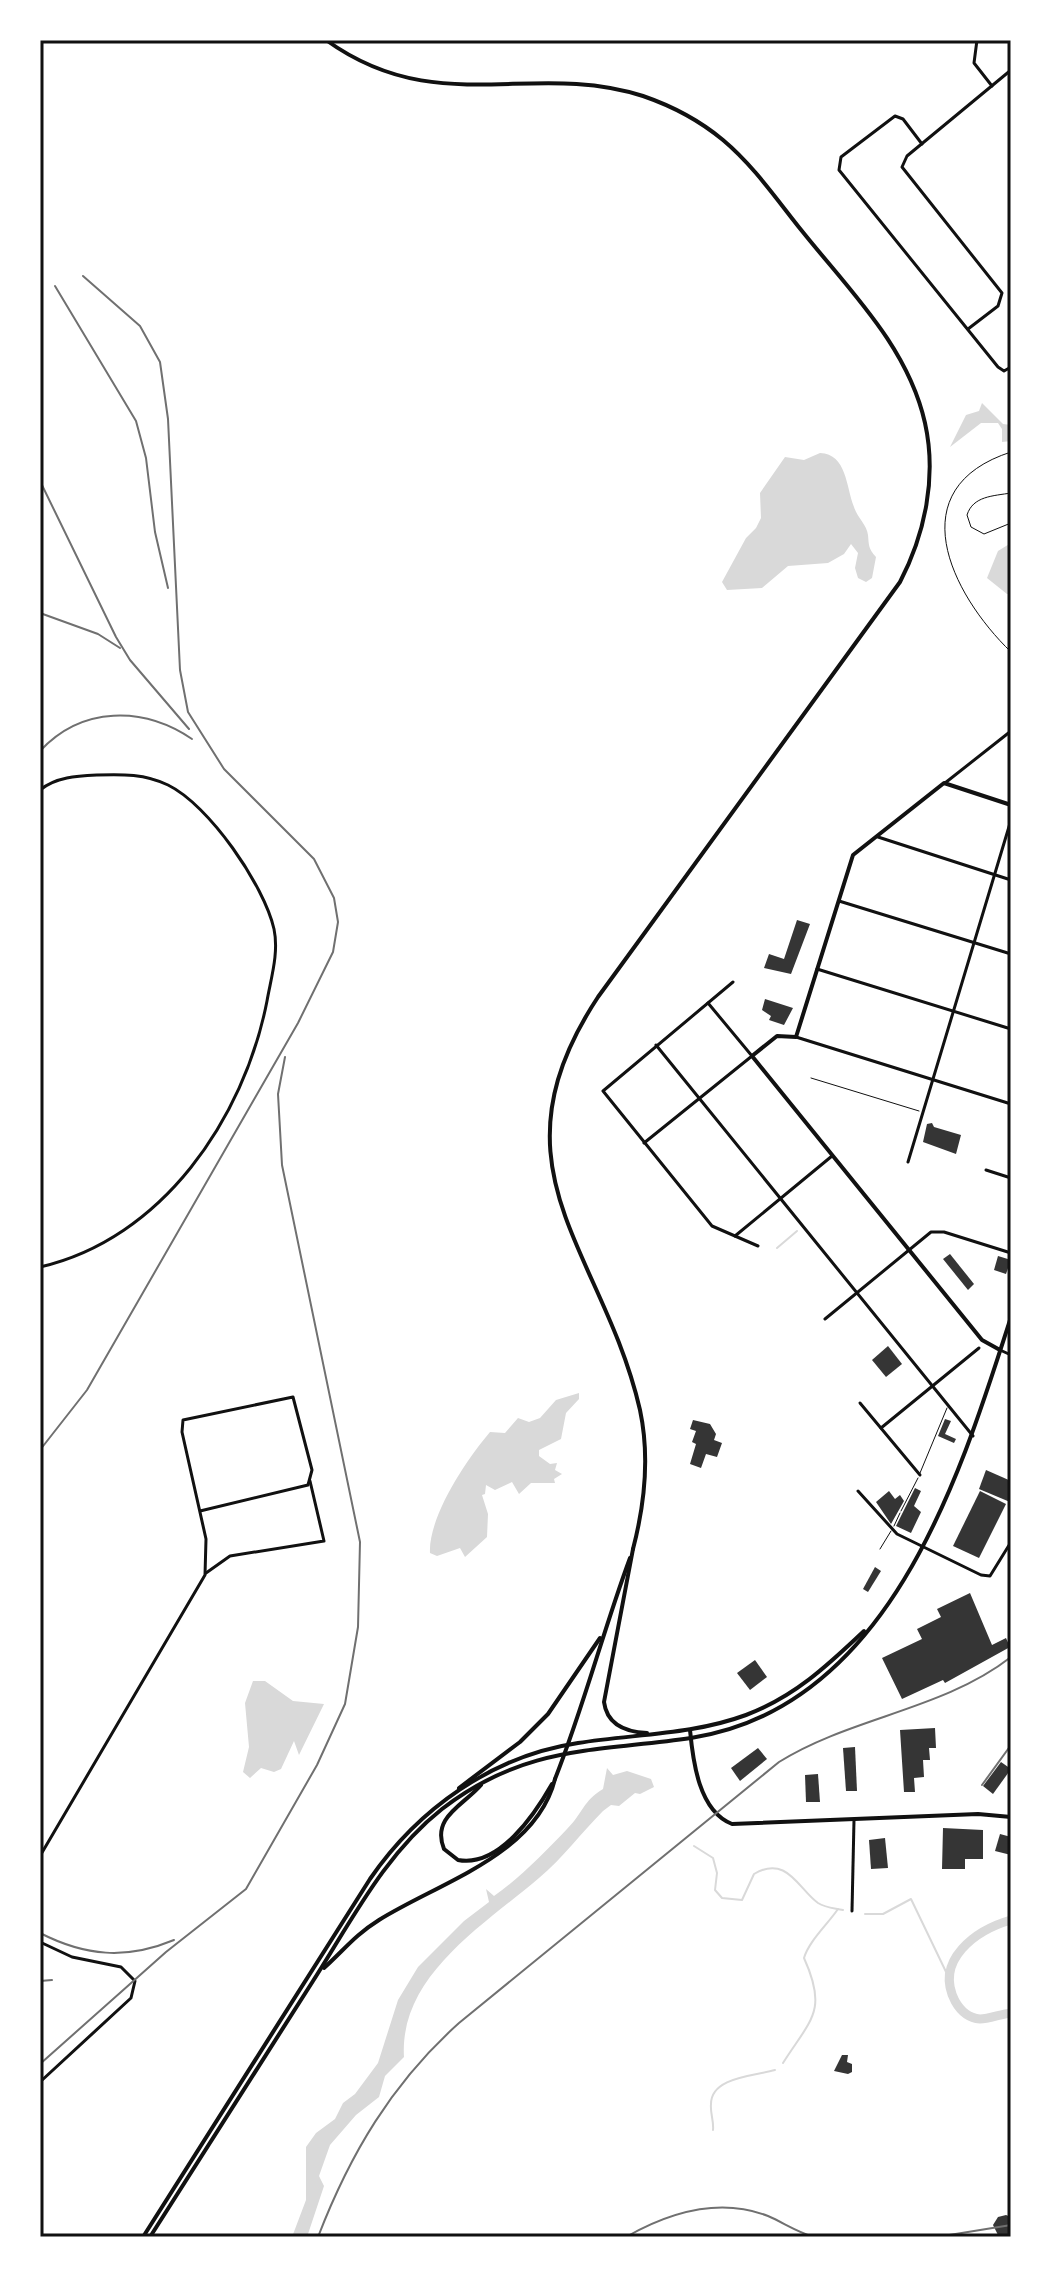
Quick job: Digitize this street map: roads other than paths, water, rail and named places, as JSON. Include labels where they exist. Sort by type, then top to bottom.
[{"type":"main road","points":[[326,40],[370,65],[418,81],[473,87],[559,85],[606,88],[658,101],[705,126],[752,169],[883,332],[912,380],[926,424],[930,464],[925,516],[918,542],[894,592],[598,997],[573,1040],[556,1086],[550,1126],[555,1185],[633,1385],[642,1421],[645,1485],[604,1702],[609,1717],[618,1726],[653,1735]]},
{"type":"main road","points":[[1000,1350],[982,1340],[752,1056],[777,1036],[796,1037],[853,855],[944,783],[1011,805]]},
{"type":"main road","points":[[150,2237],[372,1887],[408,1841],[442,1809],[484,1782],[557,1754],[691,1738],[754,1721],[798,1698],[850,1654],[921,1546],[973,1436],[1011,1317]]},
{"type":"main road","points":[[319,1972],[365,1929],[511,1845],[541,1814],[577,1721],[600,1638],[633,1549]]},
{"type":"main road","points":[[143,2237],[377,1868],[417,1823],[456,1792],[497,1768],[547,1750],[690,1730],[743,1716],[785,1697],[827,1668],[869,1627]]},
{"type":"main road","points":[[456,1792],[462,1783],[520,1742],[548,1714],[600,1638]]},
{"type":"main road","points":[[690,1730],[707,1802],[716,1815],[727,1822],[766,1825],[978,1814],[1011,1817]]},
{"type":"main road","points":[[484,1782],[442,1825],[441,1844],[458,1860],[481,1857],[510,1839],[536,1811],[555,1779]]},
{"type":"street","points":[[977,40],[974,63],[992,86]]},
{"type":"street","points":[[968,329],[998,306],[1002,293],[906,176],[902,163],[1011,70]]},
{"type":"street","points":[[922,144],[903,119],[895,116],[841,157],[839,170],[1004,371],[1011,367]]},
{"type":"street","points":[[944,783],[1010,733]]},
{"type":"street","points":[[40,790],[62,779],[119,774],[152,779],[177,790],[215,827],[253,881],[269,914],[276,945],[258,1046],[243,1086],[213,1135],[173,1187],[127,1229],[87,1254],[40,1267]]},
{"type":"street","points":[[908,1162],[1011,820]]},
{"type":"street","points":[[875,836],[1011,880]]},
{"type":"street","points":[[838,901],[1011,954]]},
{"type":"street","points":[[817,969],[1011,1029]]},
{"type":"street","points":[[733,982],[603,1091],[712,1226],[758,1246]]},
{"type":"street","points":[[644,1143],[752,1056],[708,1003]]},
{"type":"street","points":[[796,1037],[1011,1104]]},
{"type":"street","points":[[656,1045],[973,1436]]},
{"type":"street","points":[[735,1236],[832,1156]]},
{"type":"street","points":[[986,1170],[1011,1178]]},
{"type":"street","points":[[825,1319],[934,1231],[1011,1253]]},
{"type":"street","points":[[881,1428],[979,1348]]},
{"type":"street","points":[[1000,1350],[1011,1355]]},
{"type":"street","points":[[40,1856],[205,1575],[218,1561],[230,1556],[324,1541],[310,1481],[312,1470],[297,1405],[291,1396],[194,1415],[183,1420],[181,1427],[207,1549],[205,1575]]},
{"type":"street","points":[[860,1403],[920,1475]]},
{"type":"street","points":[[200,1511],[301,1489],[310,1481]]},
{"type":"street","points":[[858,1491],[892,1530],[981,1575],[990,1576],[1011,1542]]},
{"type":"street","points":[[852,1911],[854,1820]]},
{"type":"street","points":[[40,1942],[63,1954],[121,1967],[133,1977],[135,1989],[114,2016],[66,2055],[40,2082]]},
{"type":"lane","points":[[811,1078],[922,1112]]},
{"type":"lane","points":[[880,1549],[920,1475],[948,1406]]},
{"type":"waterway","points":[[777,1248],[797,1231]]},
{"type":"waterway","points":[[694,1846],[713,1858],[717,1873],[715,1890],[722,1898],[742,1900],[754,1874],[775,1868],[791,1876],[818,1903],[843,1910]]},
{"type":"waterway","points":[[865,1914],[883,1914],[911,1899],[948,1976]]},
{"type":"waterway","points":[[783,2063],[813,2014],[815,1991],[804,1958],[806,1952],[838,1909]]},
{"type":"waterway","points":[[1011,1920],[972,1939],[954,1960],[950,1972],[955,2001],[965,2013],[980,2019],[1011,2013]]},
{"type":"waterway","points":[[713,2130],[711,2104],[718,2088],[735,2079],[775,2070]]},
{"type":"railway","points":[[40,1450],[87,1390],[298,1023],[333,952],[338,922],[334,898],[314,859],[224,769],[188,712],[180,670],[168,419],[160,362],[140,326],[83,276]]},
{"type":"railway","points":[[55,286],[136,421],[146,458],[155,532],[168,588]]},
{"type":"railway","points":[[40,481],[116,637],[130,660],[189,729]]},
{"type":"railway","points":[[40,613],[98,634],[120,648]]},
{"type":"railway","points":[[40,751],[75,726],[113,716],[133,716],[153,721],[192,739]]},
{"type":"railway","points":[[40,2064],[166,1952],[246,1889],[317,1765],[345,1704],[358,1627],[360,1542],[282,1165],[278,1094],[285,1057]]},
{"type":"railway","points":[[318,2237],[344,2177],[375,2121],[413,2070],[459,2023],[779,1762],[836,1734],[956,1689],[1011,1657]]},
{"type":"railway","points":[[982,1785],[1011,1745]]},
{"type":"railway","points":[[40,1933],[73,1947],[106,1953],[139,1951],[174,1940]]},
{"type":"railway","points":[[40,1981],[52,1980]]},
{"type":"railway","points":[[626,2237],[677,2214],[713,2208],[750,2210],[814,2237]]},
{"type":"railway","points":[[937,2237],[1011,2225]]}]
